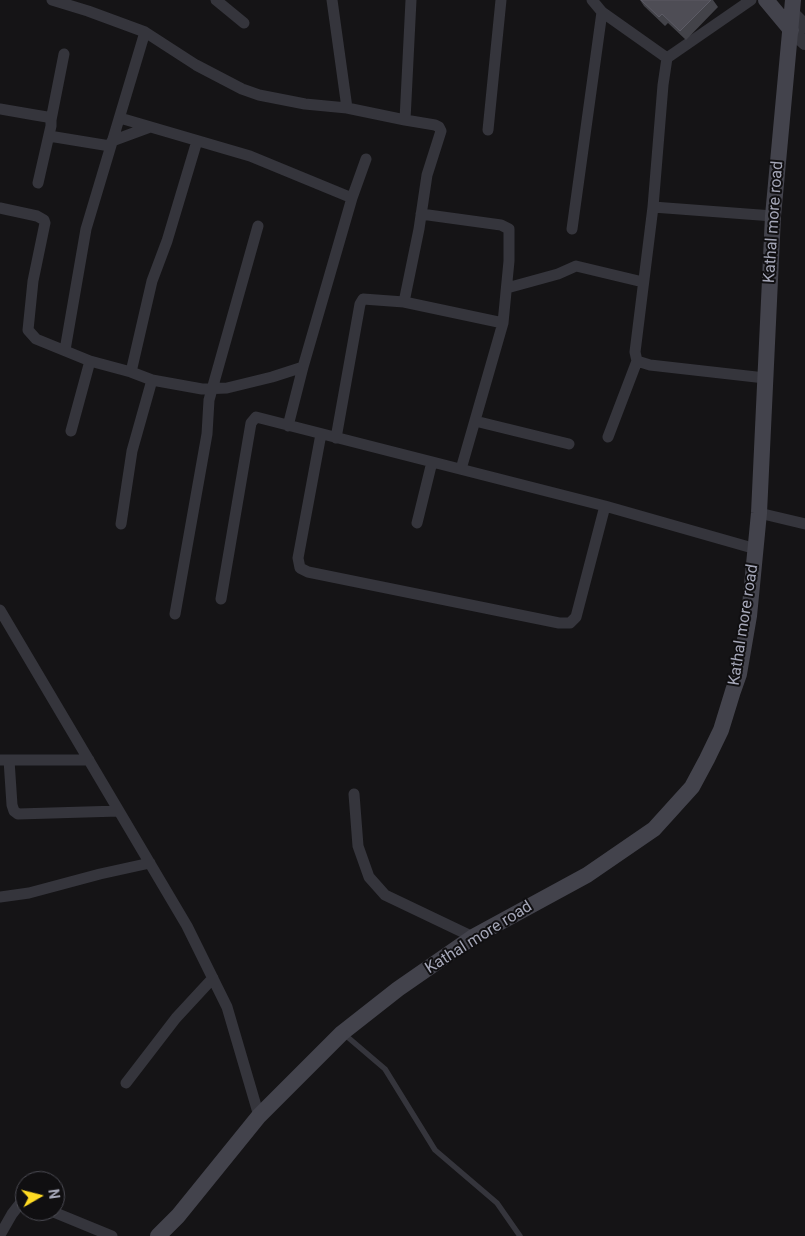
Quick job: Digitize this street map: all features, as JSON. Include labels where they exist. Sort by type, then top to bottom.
[{"type":"main road","points":[[766,0],[795,18]]},
{"type":"main road","points":[[781,0],[795,18]]},
{"type":"main road","name":"Kathal more road","points":[[158,1236],[178,1216],[259,1116],[342,1033],[398,989],[473,937],[587,876],[654,830],[692,787],[707,759],[721,730],[738,674],[749,616],[759,513],[773,216],[795,18]]},
{"type":"street","points":[[52,0],[89,6],[145,32],[196,66],[242,89],[259,95],[305,104],[347,108],[439,127],[440,131],[427,175],[404,302]]},
{"type":"street","points":[[216,0],[244,23]]},
{"type":"street","points":[[332,0],[347,108]]},
{"type":"street","points":[[405,120],[411,0]]},
{"type":"street","points":[[488,130],[501,0]]},
{"type":"street","points":[[592,0],[602,12],[667,58]]},
{"type":"street","points":[[608,437],[637,361],[635,352],[653,207],[667,58],[751,0]]},
{"type":"street","points":[[572,229],[602,12]]},
{"type":"street","points":[[795,18],[805,42]]},
{"type":"street","points":[[65,350],[86,229],[145,32]]},
{"type":"street","points":[[38,183],[64,54]]},
{"type":"street","points":[[0,109],[35,114],[51,120]]},
{"type":"street","points":[[120,118],[250,156],[352,198]]},
{"type":"street","points":[[49,136],[111,144],[150,127]]},
{"type":"street","points":[[132,372],[152,281],[167,241],[197,141]]},
{"type":"street","points":[[288,426],[303,367],[352,198],[366,159]]},
{"type":"street","points":[[653,207],[773,216]]},
{"type":"street","points":[[0,208],[37,216],[44,220],[45,227],[33,281],[28,330],[36,339],[90,361],[132,372],[152,380],[202,389],[227,388],[303,367]]},
{"type":"street","points":[[421,214],[501,225],[509,229],[509,261],[504,323],[460,470]]},
{"type":"street","points":[[175,614],[207,434],[211,389],[258,226]]},
{"type":"street","points":[[507,288],[558,274],[576,266],[643,282]]},
{"type":"street","points":[[336,438],[360,304],[363,300],[404,302],[504,323]]},
{"type":"street","points":[[71,432],[90,361]]},
{"type":"street","points":[[637,361],[650,365],[765,378]]},
{"type":"street","points":[[120,524],[132,451],[152,380]]},
{"type":"street","points":[[221,599],[251,423],[256,417],[605,506],[756,550]]},
{"type":"street","points":[[475,421],[568,444]]},
{"type":"street","points":[[321,434],[298,558],[300,568],[308,572],[570,624],[576,617],[605,506]]},
{"type":"street","points":[[417,523],[432,462]]},
{"type":"street","points":[[759,513],[805,524]]},
{"type":"street","points":[[0,610],[187,926],[227,1007],[259,1116]]},
{"type":"street","points":[[89,760],[4,760],[14,811],[18,814],[119,811]]},
{"type":"street","points":[[354,794],[358,846],[369,877],[385,895],[473,937]]},
{"type":"street","points":[[0,897],[29,893],[100,874],[150,864]]},
{"type":"street","points":[[126,1083],[176,1018],[213,978]]},
{"type":"street","points":[[0,1234],[15,1210]]},
{"type":"street","points":[[65,1216],[112,1236]]},
{"type":"lane","points":[[342,1033],[384,1069],[435,1150],[497,1203],[520,1236]]},
{"type":"building","points":[[641,0],[711,0],[680,31],[662,14],[659,17]]}]
